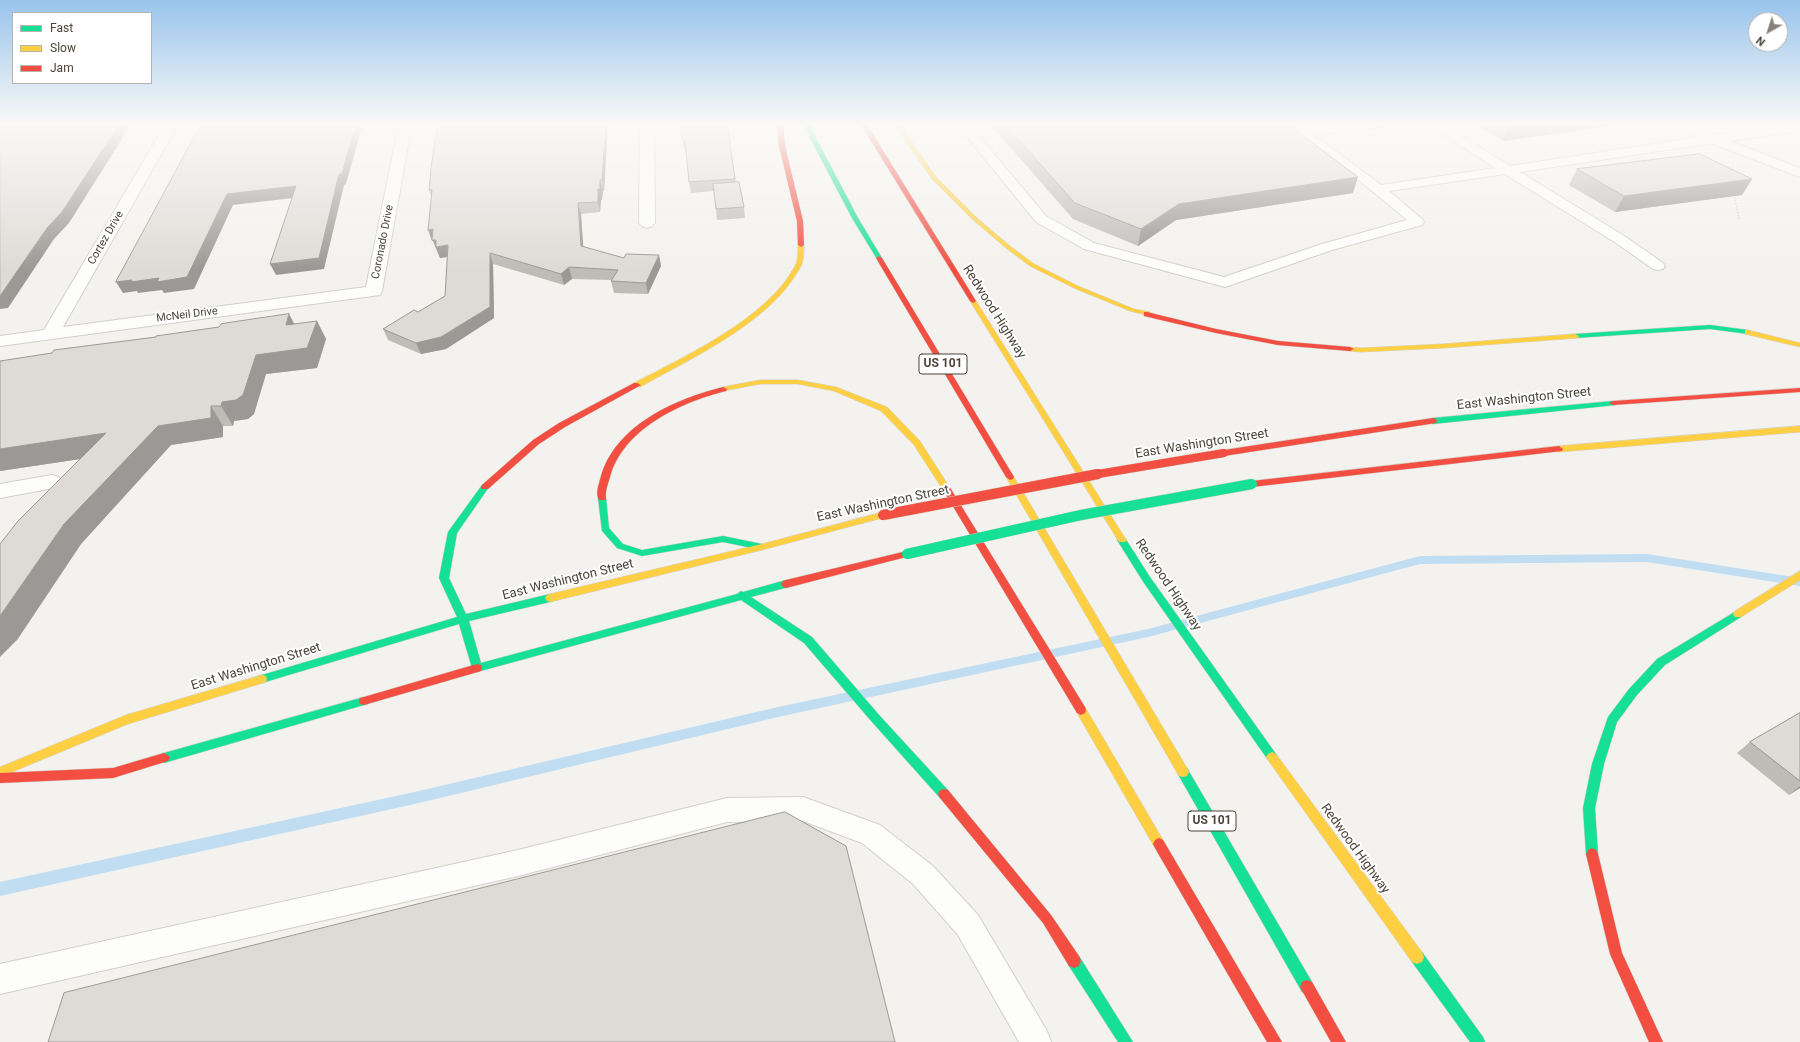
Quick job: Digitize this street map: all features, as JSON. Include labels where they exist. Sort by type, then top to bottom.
[{"type":"main road","points":[[477,668],[463,619],[444,578],[453,532],[488,484],[536,442],[562,425],[703,349],[756,314],[783,288],[799,265],[801,251],[800,221],[788,172]]},
{"type":"main road","name":"US 101","points":[[831,172],[855,218],[1084,601],[1339,1042]]},
{"type":"main road","name":"Redwood Highway","points":[[893,172],[1147,580],[1206,665],[1478,1042]]},
{"type":"main road","points":[[930,172],[934,178],[974,218],[1032,265],[1076,287],[1132,310],[1216,331],[1278,343],[1360,350],[1443,346],[1645,330],[1710,327],[1739,330],[1777,338],[1800,346]]},
{"type":"main road","points":[[762,547],[723,539],[642,553],[620,546],[605,529],[601,493],[612,459],[635,431],[672,407],[705,393],[760,382],[798,382],[836,389],[884,409],[916,443],[940,478],[1086,719],[1275,1042]]},
{"type":"main road","name":"East Washington Street","points":[[0,772],[126,720],[463,619],[762,547],[883,515],[1224,453],[1420,422],[1596,404],[1800,390]]},
{"type":"main road","points":[[0,778],[113,773],[477,668],[741,595],[906,554],[1081,515],[1252,484],[1453,460],[1631,442],[1800,429]]},
{"type":"main road","points":[[1656,1042],[1616,954],[1593,861],[1589,808],[1598,764],[1612,720],[1633,692],[1660,662],[1800,575]]},
{"type":"main road","points":[[741,595],[808,640],[876,719],[953,804],[1046,919],[1126,1042]]},
{"type":"street","name":"Cortez Drive","points":[[52,333],[144,172]]},
{"type":"street","name":"Coronado Drive","points":[[374,291],[397,172]]},
{"type":"street","points":[[647,172],[647,223]]},
{"type":"street","name":"McNeil Drive","points":[[0,341],[374,291]]},
{"type":"lane","points":[[1002,172],[1041,218],[1089,246],[1225,282],[1327,247],[1417,222],[1379,189],[1355,172]]},
{"type":"lane","points":[[1379,189],[1497,172]]},
{"type":"lane","points":[[1511,172],[1621,240],[1658,266]]},
{"type":"lane","points":[[0,491],[52,482]]},
{"type":"lane","points":[[0,979],[518,863],[727,810],[803,809],[871,834],[923,875],[968,925],[1036,1042]]},
{"type":"path","points":[[1733,190],[1739,218]]},
{"type":"building","points":[[0,172],[88,172],[62,212],[47,228],[0,296]]},
{"type":"building","points":[[176,172],[343,172],[342,174],[339,174],[319,258],[270,264],[296,186],[227,194],[187,277],[157,282],[159,278],[131,282],[132,280],[116,282]]},
{"type":"building","points":[[431,172],[603,172],[602,180],[600,180],[600,189],[598,189],[598,202],[578,203],[581,246],[624,258],[626,254],[659,255],[646,283],[611,281],[618,270],[569,267],[561,274],[490,253],[490,307],[441,337],[416,343],[383,329],[414,310],[418,312],[445,296],[448,245],[436,247],[436,240],[432,240],[433,229],[428,230],[432,190],[429,190]]},
{"type":"building","points":[[688,172],[734,172],[735,179],[689,182]]},
{"type":"building","points":[[1047,172],[1351,172],[1358,177],[1179,204],[1141,229],[1075,203]]},
{"type":"building","points":[[1582,172],[1737,172],[1752,179],[1624,196]]},
{"type":"building","points":[[739,182],[744,207],[716,209],[713,184]]},
{"type":"building","points":[[289,314],[286,325],[317,321],[307,348],[256,355],[243,395],[236,400],[222,402],[221,406],[211,406],[211,418],[158,426],[64,524],[0,616],[0,544],[18,521],[106,433],[0,449],[0,361],[52,353],[54,350],[156,337],[219,327],[221,324]]},
{"type":"building","points":[[1800,713],[1800,781],[1750,742]]},
{"type":"building","points":[[785,812],[846,846],[895,1042],[48,1042],[64,993]]},
{"type":"waterway","points":[[0,889],[419,797],[778,712],[1148,633],[1420,560],[1647,558],[1800,582]]},
{"type":"traffic: fast","points":[[831,172],[855,218],[879,258]]},
{"type":"traffic: fast","points":[[1575,336],[1710,327],[1748,332]]},
{"type":"traffic: fast","points":[[1433,421],[1613,403]]},
{"type":"traffic: fast","points":[[907,554],[1081,515],[1252,484]]},
{"type":"traffic: fast","points":[[477,668],[463,619],[444,578],[453,532],[485,487]]},
{"type":"traffic: fast","points":[[602,498],[605,529],[620,546],[642,553],[723,539],[762,547]]},
{"type":"traffic: fast","points":[[1122,540],[1147,580],[1272,757]]},
{"type":"traffic: fast","points":[[477,668],[786,584]]},
{"type":"traffic: fast","points":[[741,595],[808,640],[876,719],[944,794]]},
{"type":"traffic: fast","points":[[262,679],[463,619],[550,598]]},
{"type":"traffic: fast","points":[[1592,854],[1589,808],[1598,764],[1612,720],[1633,692],[1661,662],[1738,614]]},
{"type":"traffic: fast","points":[[164,758],[364,701]]},
{"type":"traffic: fast","points":[[1183,772],[1307,987]]},
{"type":"traffic: fast","points":[[1417,957],[1478,1042]]},
{"type":"traffic: fast","points":[[1074,961],[1126,1042]]},
{"type":"traffic: slow","points":[[930,172],[934,178],[974,218],[1032,265],[1076,287],[1132,310],[1147,314]]},
{"type":"traffic: slow","points":[[637,385],[703,349],[770,302],[786,284],[798,266],[801,245]]},
{"type":"traffic: slow","points":[[973,301],[1122,540]]},
{"type":"traffic: slow","points":[[1748,332],[1800,345]]},
{"type":"traffic: slow","points":[[1350,349],[1361,350],[1443,346],[1575,336]]},
{"type":"traffic: slow","points":[[723,389],[760,382],[798,382],[836,389],[884,409],[917,443],[946,488]]},
{"type":"traffic: slow","points":[[1559,449],[1800,429]]},
{"type":"traffic: slow","points":[[1010,477],[1183,772]]},
{"type":"traffic: slow","points":[[762,547],[883,515]]},
{"type":"traffic: slow","points":[[550,598],[762,547]]},
{"type":"traffic: slow","points":[[1738,614],[1800,575]]},
{"type":"traffic: slow","points":[[0,772],[126,720],[262,679]]},
{"type":"traffic: slow","points":[[1081,710],[1159,844]]},
{"type":"traffic: slow","points":[[1272,757],[1417,957]]},
{"type":"traffic: jam","points":[[788,172],[800,221],[801,245]]},
{"type":"traffic: jam","points":[[893,172],[973,301]]},
{"type":"traffic: jam","points":[[879,258],[1010,477]]},
{"type":"traffic: jam","points":[[1147,314],[1216,331],[1278,343],[1350,349]]},
{"type":"traffic: jam","points":[[485,487],[536,442],[562,425],[637,385]]},
{"type":"traffic: jam","points":[[602,498],[601,493],[613,458],[635,433],[648,422],[676,405],[692,398],[723,389]]},
{"type":"traffic: jam","points":[[1613,403],[1800,390]]},
{"type":"traffic: jam","points":[[1224,453],[1433,421]]},
{"type":"traffic: jam","points":[[1252,484],[1559,449]]},
{"type":"traffic: jam","points":[[883,515],[1059,481],[1224,453]]},
{"type":"traffic: jam","points":[[946,488],[1081,710]]},
{"type":"traffic: jam","points":[[786,584],[907,554]]},
{"type":"traffic: jam","points":[[364,701],[477,668]]},
{"type":"traffic: jam","points":[[0,778],[113,773],[164,758]]},
{"type":"traffic: jam","points":[[944,794],[1047,919],[1074,961]]},
{"type":"traffic: jam","points":[[1159,844],[1275,1042]]},
{"type":"traffic: jam","points":[[1592,854],[1616,954],[1656,1042]]},
{"type":"traffic: jam","points":[[1307,987],[1339,1042]]}]
